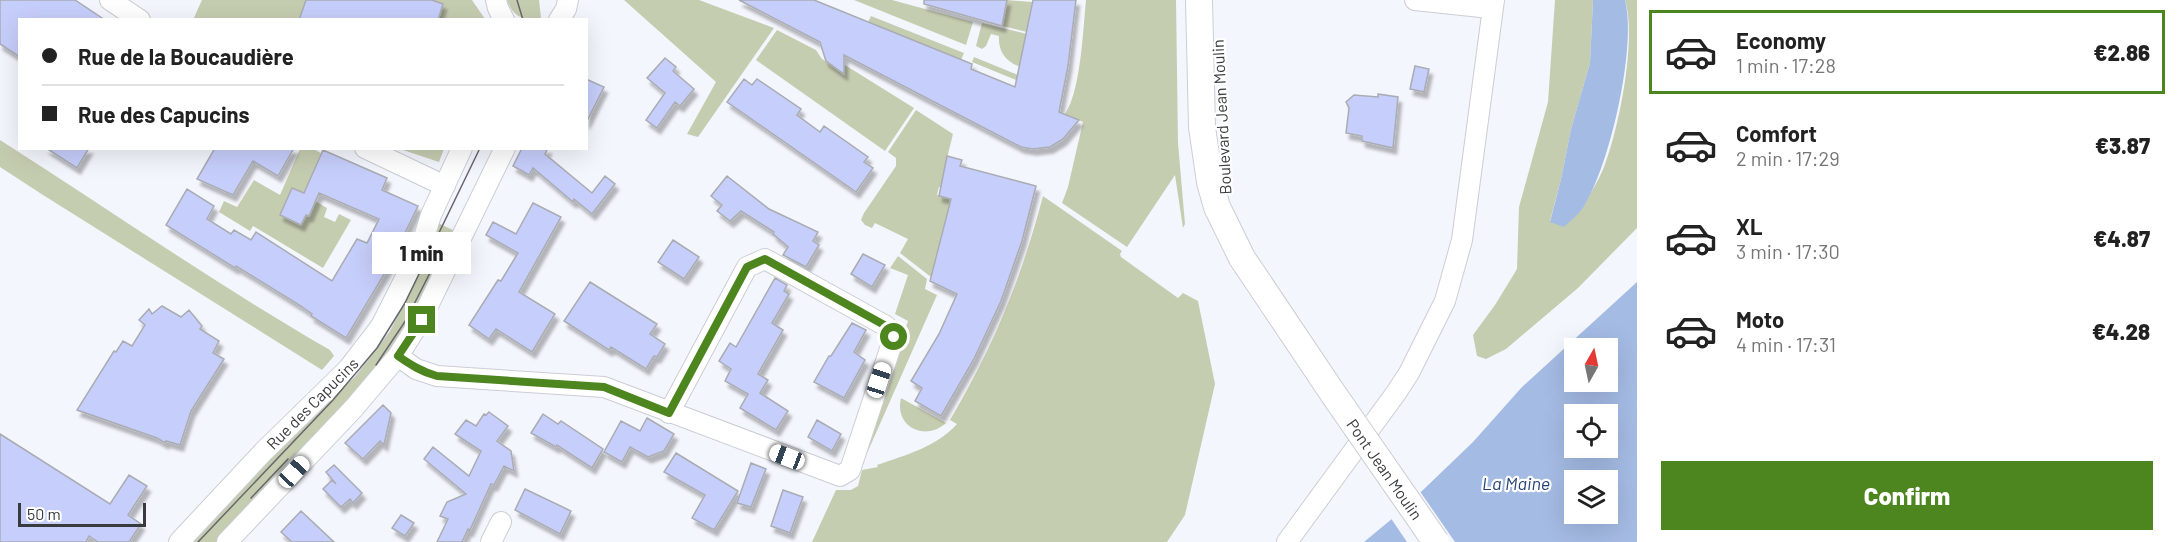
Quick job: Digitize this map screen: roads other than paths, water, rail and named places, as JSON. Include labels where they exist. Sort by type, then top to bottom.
[{"type":"main road","name":"Boulevard Jean Moulin","points":[[1199,0],[1202,127],[1210,182],[1217,207],[1242,258],[1334,395]]},
{"type":"main road","name":"Boulevard Jean Moulin","points":[[1216,0],[1221,182],[1230,234]]},
{"type":"main road","name":"Pont Jean Moulin","points":[[1334,395],[1436,542]]},
{"type":"street","points":[[111,0],[138,18]]},
{"type":"street","points":[[496,0],[503,18]]},
{"type":"street","points":[[560,18],[568,0]]},
{"type":"street","points":[[1287,542],[1409,373],[1445,301],[1462,240],[1494,3],[1481,7],[1415,0]]},
{"type":"street","points":[[369,150],[445,186]]},
{"type":"street","name":"Rue des Capucins","points":[[179,542],[264,451],[355,361],[381,326],[421,247],[431,214],[461,150]]},
{"type":"street","name":"Rue des Capucins","points":[[234,540],[398,356],[422,320],[504,150]]},
{"type":"street","points":[[398,356],[416,369],[437,376],[604,387],[669,413],[836,476],[844,476],[851,466],[894,337],[886,326],[765,259],[747,267],[669,413]]},
{"type":"street","points":[[491,542],[501,522]]},
{"type":"water","points":[[1593,0],[1625,0],[1628,20],[1624,75],[1619,106],[1603,164],[1583,208],[1564,227],[1550,222],[1571,129],[1590,63]]},
{"type":"water","name":"La Maine","points":[[1637,282],[1637,542],[1364,542],[1399,513],[1473,442],[1522,387],[1564,349],[1564,392],[1618,392],[1618,338],[1576,338]]},
{"type":"tram line","points":[[517,0],[522,18]]},
{"type":"tram line","points":[[198,542],[333,400],[377,348],[405,303],[479,150]]},
{"type":"tram line","points":[[376,365],[406,320],[436,261]]},
{"type":"tram line","points":[[251,498],[288,459]]}]
